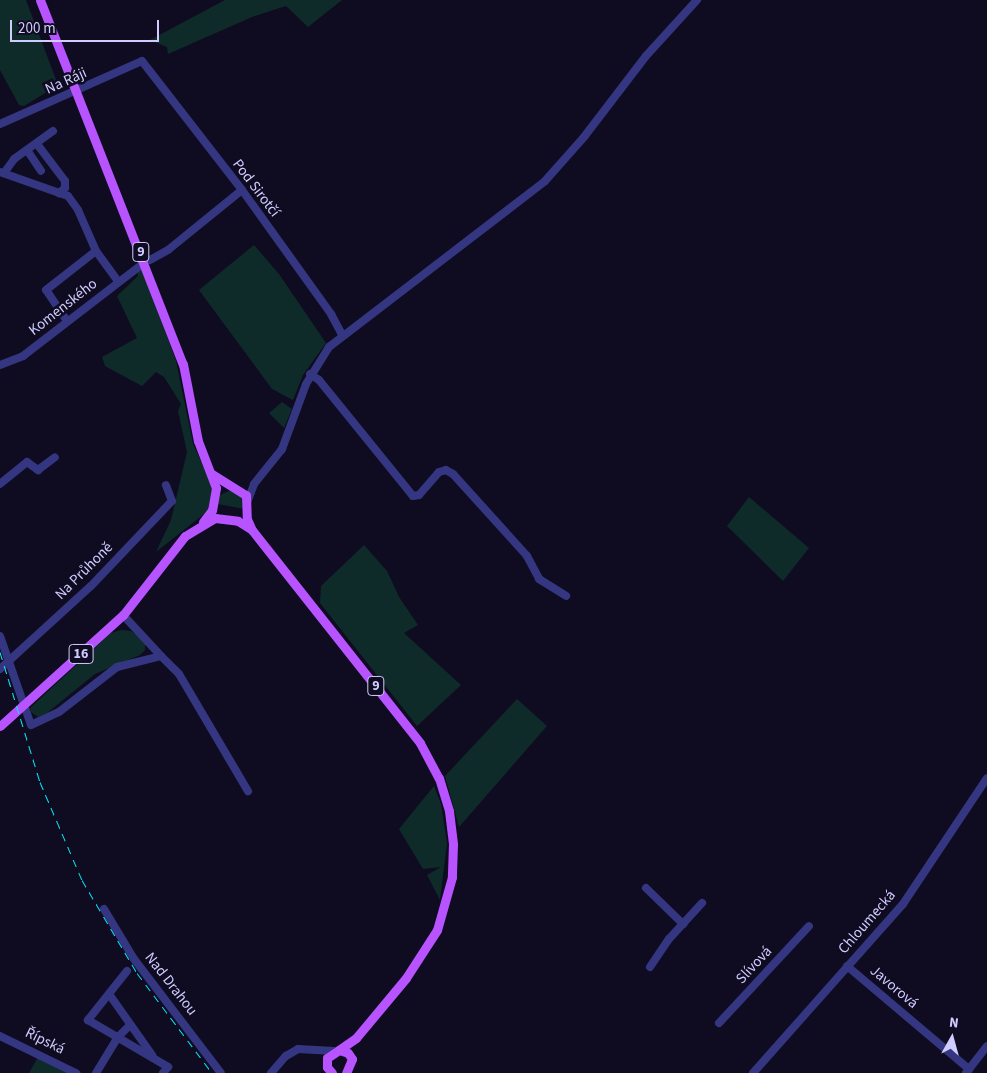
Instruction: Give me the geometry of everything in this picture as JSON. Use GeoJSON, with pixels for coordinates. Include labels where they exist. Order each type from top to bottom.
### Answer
{"type":"FeatureCollection","features":[{"type":"Feature","properties":{"kind":"main road","name":"9"},"geometry":{"type":"LineString","coordinates":[[40,0],[173,331],[188,384],[198,441],[212,474],[217,512],[229,520],[252,530],[420,742],[439,778],[449,811],[453,844],[452,877],[437,930],[414,969],[356,1038],[337,1050],[326,1064]]}},
{"type":"Feature","properties":{"kind":"main road","name":"9"},"geometry":{"type":"LineString","coordinates":[[212,474],[235,487],[248,505],[252,530]]}},
{"type":"Feature","properties":{"kind":"main road"},"geometry":{"type":"LineString","coordinates":[[215,500],[222,489],[235,487]]}},
{"type":"Feature","properties":{"kind":"main road","name":"16"},"geometry":{"type":"LineString","coordinates":[[2,724],[123,615],[173,547],[203,522],[215,500]]}},
{"type":"Feature","properties":{"kind":"main road"},"geometry":{"type":"LineString","coordinates":[[203,522],[242,517],[248,505]]}},
{"type":"Feature","properties":{"kind":"main road","name":"9"},"geometry":{"type":"LineString","coordinates":[[346,1073],[356,1038]]}},
{"type":"Feature","properties":{"kind":"main road"},"geometry":{"type":"LineString","coordinates":[[337,1050],[351,1059],[358,1072]]}},
{"type":"Feature","properties":{"kind":"main road"},"geometry":{"type":"LineString","coordinates":[[326,1064],[332,1073]]}},
{"type":"Feature","properties":{"kind":"street"},"geometry":{"type":"LineString","coordinates":[[248,505],[256,481],[282,449],[310,374],[323,355],[342,335],[545,181],[584,137],[646,56],[697,0]]}},
{"type":"Feature","properties":{"kind":"street","name":"Na Ráji"},"geometry":{"type":"LineString","coordinates":[[0,124],[142,61]]}},
{"type":"Feature","properties":{"kind":"street","name":"Pod Sirotčí"},"geometry":{"type":"LineString","coordinates":[[142,61],[242,190],[331,314],[342,335]]}},
{"type":"Feature","properties":{"kind":"street"},"geometry":{"type":"LineString","coordinates":[[53,131],[10,163],[2,172],[68,196],[78,210],[96,252],[118,281]]}},
{"type":"Feature","properties":{"kind":"street"},"geometry":{"type":"LineString","coordinates":[[38,144],[64,181],[65,188],[59,193]]}},
{"type":"Feature","properties":{"kind":"street"},"geometry":{"type":"LineString","coordinates":[[27,150],[41,171]]}},
{"type":"Feature","properties":{"kind":"street"},"geometry":{"type":"LineString","coordinates":[[150,260],[168,250],[242,190]]}},
{"type":"Feature","properties":{"kind":"street"},"geometry":{"type":"LineString","coordinates":[[67,321],[41,292],[96,252]]}},
{"type":"Feature","properties":{"kind":"street","name":"Komenského"},"geometry":{"type":"LineString","coordinates":[[0,366],[24,356],[141,265]]}},
{"type":"Feature","properties":{"kind":"street"},"geometry":{"type":"LineString","coordinates":[[310,374],[319,380],[413,496],[419,495],[436,475],[446,470],[488,512],[529,559],[539,579],[566,596]]}},
{"type":"Feature","properties":{"kind":"street"},"geometry":{"type":"LineString","coordinates":[[0,484],[27,462],[38,470],[55,457]]}},
{"type":"Feature","properties":{"kind":"street"},"geometry":{"type":"LineString","coordinates":[[235,487],[256,481]]}},
{"type":"Feature","properties":{"kind":"street","name":"Na Průhoně"},"geometry":{"type":"LineString","coordinates":[[0,669],[91,586],[172,501],[166,485]]}},
{"type":"Feature","properties":{"kind":"street"},"geometry":{"type":"LineString","coordinates":[[123,615],[179,674],[248,791]]}},
{"type":"Feature","properties":{"kind":"street"},"geometry":{"type":"LineString","coordinates":[[0,636],[31,725],[59,712],[117,667],[162,656]]}},
{"type":"Feature","properties":{"kind":"street","name":"Chloumecká"},"geometry":{"type":"LineString","coordinates":[[753,1073],[903,904],[987,778]]}},
{"type":"Feature","properties":{"kind":"street"},"geometry":{"type":"LineString","coordinates":[[646,888],[683,924]]}},
{"type":"Feature","properties":{"kind":"street"},"geometry":{"type":"LineString","coordinates":[[650,967],[683,924],[702,903]]}},
{"type":"Feature","properties":{"kind":"street","name":"Nad Drahou"},"geometry":{"type":"LineString","coordinates":[[104,909],[134,959],[221,1073]]}},
{"type":"Feature","properties":{"kind":"street","name":"Slívová"},"geometry":{"type":"LineString","coordinates":[[718,1023],[809,926]]}},
{"type":"Feature","properties":{"kind":"street","name":"Javorová"},"geometry":{"type":"LineString","coordinates":[[847,966],[968,1071]]}},
{"type":"Feature","properties":{"kind":"street"},"geometry":{"type":"LineString","coordinates":[[127,971],[88,1020],[152,1056]]}},
{"type":"Feature","properties":{"kind":"street"},"geometry":{"type":"LineString","coordinates":[[109,994],[152,1056],[165,1070]]}},
{"type":"Feature","properties":{"kind":"street"},"geometry":{"type":"LineString","coordinates":[[96,1073],[118,1037],[130,1025]]}},
{"type":"Feature","properties":{"kind":"street","name":"Řípská"},"geometry":{"type":"LineString","coordinates":[[0,1036],[74,1072]]}},
{"type":"Feature","properties":{"kind":"street"},"geometry":{"type":"LineString","coordinates":[[968,1071],[987,1046]]}},
{"type":"Feature","properties":{"kind":"street"},"geometry":{"type":"LineString","coordinates":[[271,1073],[294,1050],[337,1050]]}},
{"type":"Feature","properties":{"kind":"street"},"geometry":{"type":"LineString","coordinates":[[316,1050],[323,1054],[326,1064]]}},
{"type":"Feature","properties":{"kind":"green space"},"geometry":{"type":"Polygon","coordinates":[[[0,0],[26,0],[58,85],[24,106],[19,105],[0,70],[0,0]]]}},
{"type":"Feature","properties":{"kind":"green space"},"geometry":{"type":"Polygon","coordinates":[[[225,0],[342,0],[308,27],[286,6],[252,17],[168,54],[167,47],[150,40],[225,0]]]}},
{"type":"Feature","properties":{"kind":"green space"},"geometry":{"type":"Polygon","coordinates":[[[254,245],[279,274],[326,343],[303,375],[293,400],[272,389],[199,290],[254,245]]]}},
{"type":"Feature","properties":{"kind":"green space"},"geometry":{"type":"Polygon","coordinates":[[[142,268],[176,361],[193,444],[213,487],[209,507],[204,514],[156,552],[171,520],[187,452],[178,411],[181,404],[164,377],[156,372],[142,386],[105,366],[102,357],[137,338],[117,296],[138,276],[137,270],[142,268]]]}},
{"type":"Feature","properties":{"kind":"green space"},"geometry":{"type":"Polygon","coordinates":[[[282,402],[292,409],[284,428],[269,413],[282,402]]]}},
{"type":"Feature","properties":{"kind":"green space"},"geometry":{"type":"Polygon","coordinates":[[[231,490],[242,495],[244,509],[218,504],[220,495],[231,490]]]}},
{"type":"Feature","properties":{"kind":"green space"},"geometry":{"type":"Polygon","coordinates":[[[749,497],[809,548],[783,581],[727,526],[749,497]]]}},
{"type":"Feature","properties":{"kind":"green space"},"geometry":{"type":"Polygon","coordinates":[[[364,545],[387,571],[399,597],[418,625],[404,633],[461,685],[417,726],[320,603],[321,586],[364,545]]]}},
{"type":"Feature","properties":{"kind":"green space"},"geometry":{"type":"Polygon","coordinates":[[[121,630],[131,631],[145,641],[145,650],[140,655],[95,674],[47,713],[38,717],[31,712],[30,708],[111,633],[121,630]]]}},
{"type":"Feature","properties":{"kind":"green space"},"geometry":{"type":"Polygon","coordinates":[[[517,699],[547,726],[459,827],[445,776],[517,699]]]}},
{"type":"Feature","properties":{"kind":"green space"},"geometry":{"type":"Polygon","coordinates":[[[434,786],[441,804],[447,843],[440,900],[427,875],[441,867],[423,869],[399,829],[434,786]]]}},
{"type":"Feature","properties":{"kind":"green space"},"geometry":{"type":"Polygon","coordinates":[[[38,1057],[64,1070],[67,1073],[29,1073],[38,1057]]]}},
{"type":"Feature","properties":{"kind":"railway"},"geometry":{"type":"LineString","coordinates":[[0,652],[40,782],[82,880],[137,973],[212,1073]]}}]}
